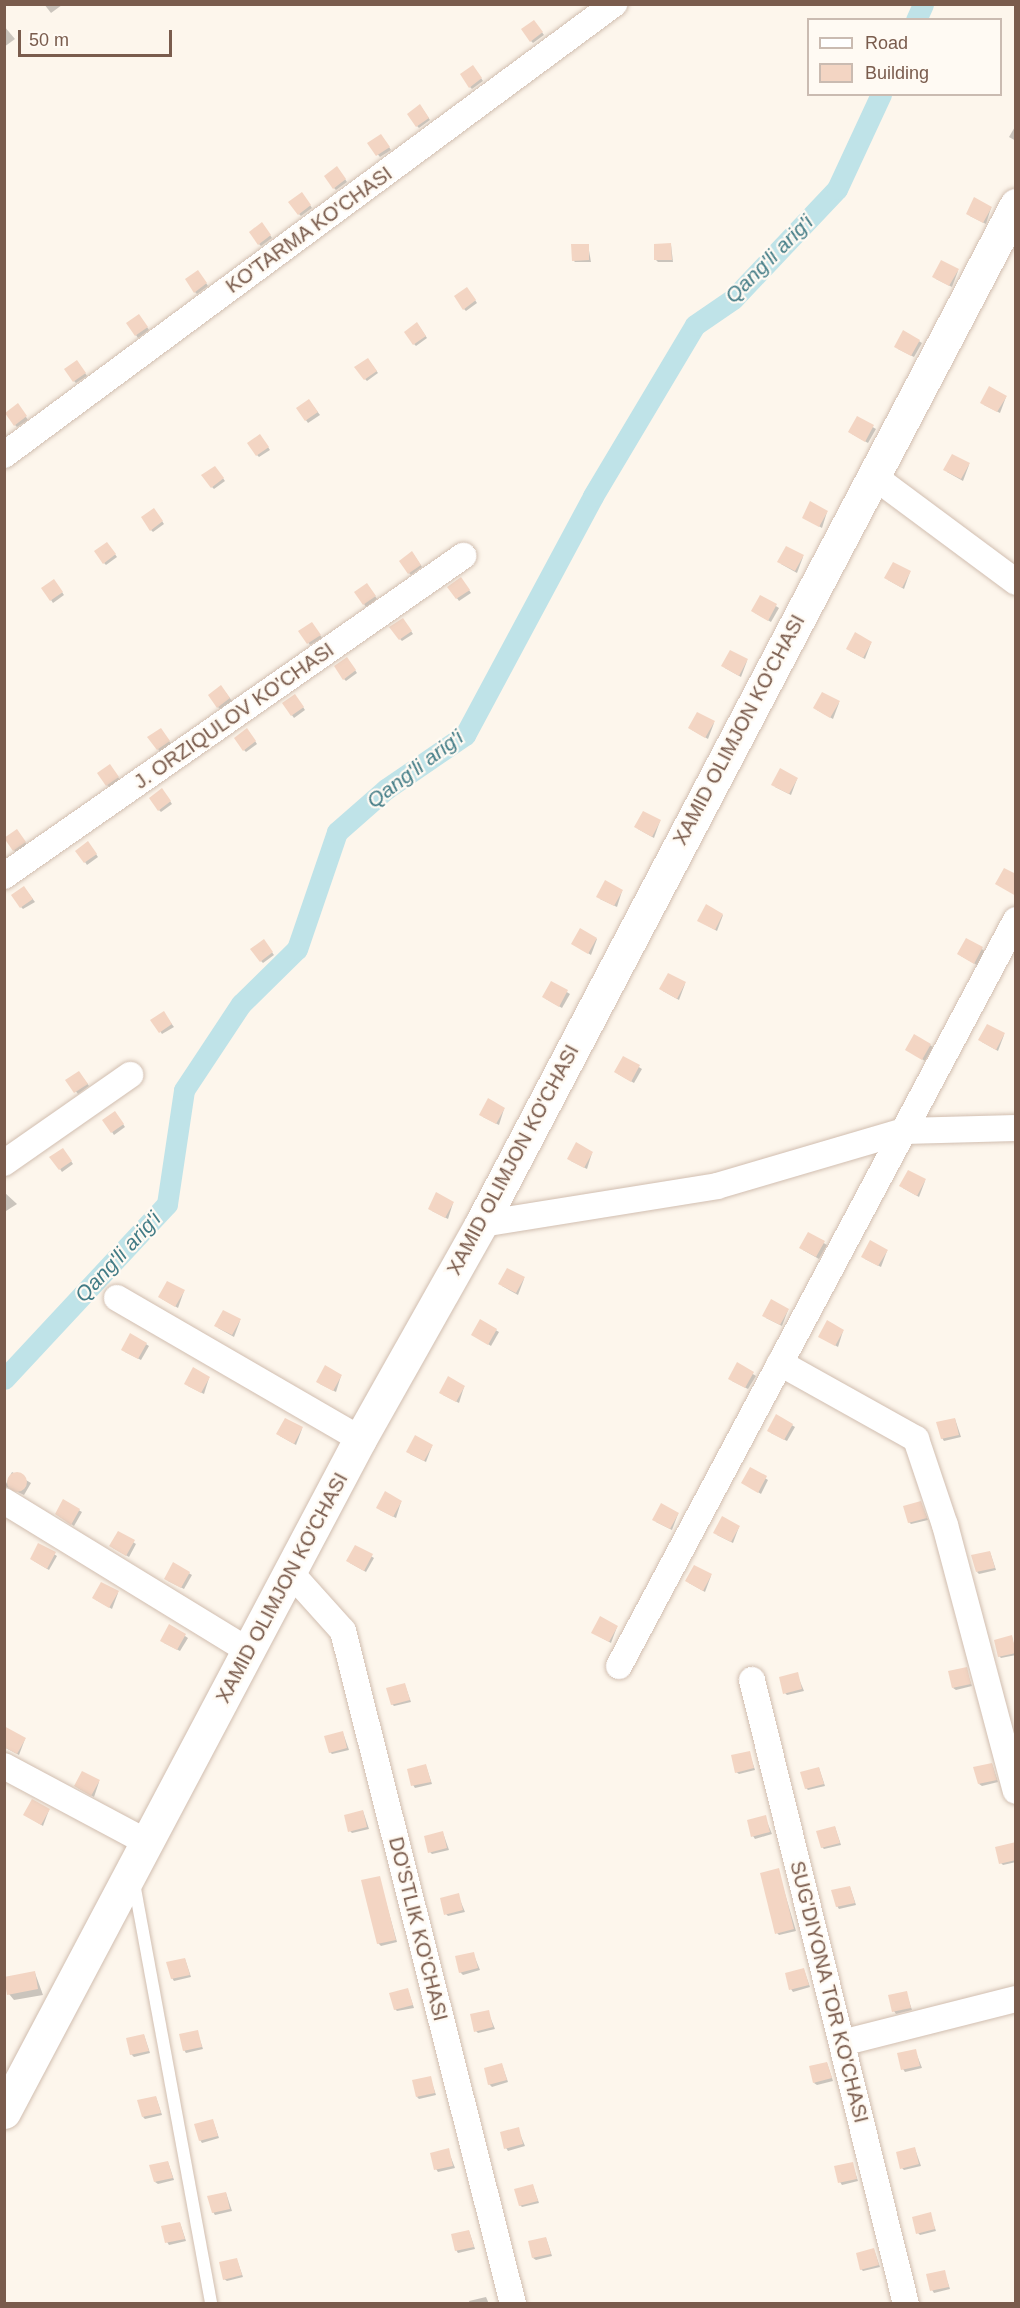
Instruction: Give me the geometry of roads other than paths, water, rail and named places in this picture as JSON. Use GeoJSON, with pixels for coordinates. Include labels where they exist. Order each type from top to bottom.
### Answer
{"type":"FeatureCollection","features":[{"type":"Feature","properties":{"kind":"main road","name":"XAMID OLIMJON KO'CHASI"},"geometry":{"type":"LineString","coordinates":[[4,2112],[360,1440],[481,1224],[872,475],[1016,205]]}},
{"type":"Feature","properties":{"kind":"street","name":"KO'TARMA KO'CHASI"},"geometry":{"type":"LineString","coordinates":[[4,455],[604,7]]}},
{"type":"Feature","properties":{"kind":"street"},"geometry":{"type":"LineString","coordinates":[[872,475],[1016,582]]}},
{"type":"Feature","properties":{"kind":"street","name":"J. ORZIQULOV KO'CHASI"},"geometry":{"type":"LineString","coordinates":[[4,876],[463,556]]}},
{"type":"Feature","properties":{"kind":"street"},"geometry":{"type":"LineString","coordinates":[[619,1666],[1016,920]]}},
{"type":"Feature","properties":{"kind":"street"},"geometry":{"type":"LineString","coordinates":[[4,1163],[130,1075]]}},
{"type":"Feature","properties":{"kind":"street"},"geometry":{"type":"LineString","coordinates":[[481,1224],[717,1186],[904,1131],[1016,1128]]}},
{"type":"Feature","properties":{"kind":"street"},"geometry":{"type":"LineString","coordinates":[[117,1298],[360,1440]]}},
{"type":"Feature","properties":{"kind":"street"},"geometry":{"type":"LineString","coordinates":[[780,1363],[916,1439],[945,1525],[1016,1791]]}},
{"type":"Feature","properties":{"kind":"street"},"geometry":{"type":"LineString","coordinates":[[4,1500],[249,1651]]}},
{"type":"Feature","properties":{"kind":"street","name":"DO'STLIK KO'CHASI"},"geometry":{"type":"LineString","coordinates":[[290,1572],[343,1631],[513,2304]]}},
{"type":"Feature","properties":{"kind":"street","name":"SUG'DIYONA TOR KO'CHASI"},"geometry":{"type":"LineString","coordinates":[[752,1680],[906,2304]]}},
{"type":"Feature","properties":{"kind":"street"},"geometry":{"type":"LineString","coordinates":[[4,1766],[148,1844]]}},
{"type":"Feature","properties":{"kind":"street"},"geometry":{"type":"LineString","coordinates":[[842,2043],[1016,1999]]}},
{"type":"Feature","properties":{"kind":"lane"},"geometry":{"type":"LineString","coordinates":[[132,1873],[211,2304]]}},
{"type":"Feature","properties":{"kind":"waterway","name":"Qang'li arig'i"},"geometry":{"type":"LineString","coordinates":[[917,18],[923,4]]}},
{"type":"Feature","properties":{"kind":"waterway","name":"Qang'li arig'i"},"geometry":{"type":"LineString","coordinates":[[4,1379],[167,1204],[184,1090],[241,1004],[297,949],[337,832],[386,789],[465,735],[593,496],[695,325],[733,299],[837,189],[880,96]]}}]}
